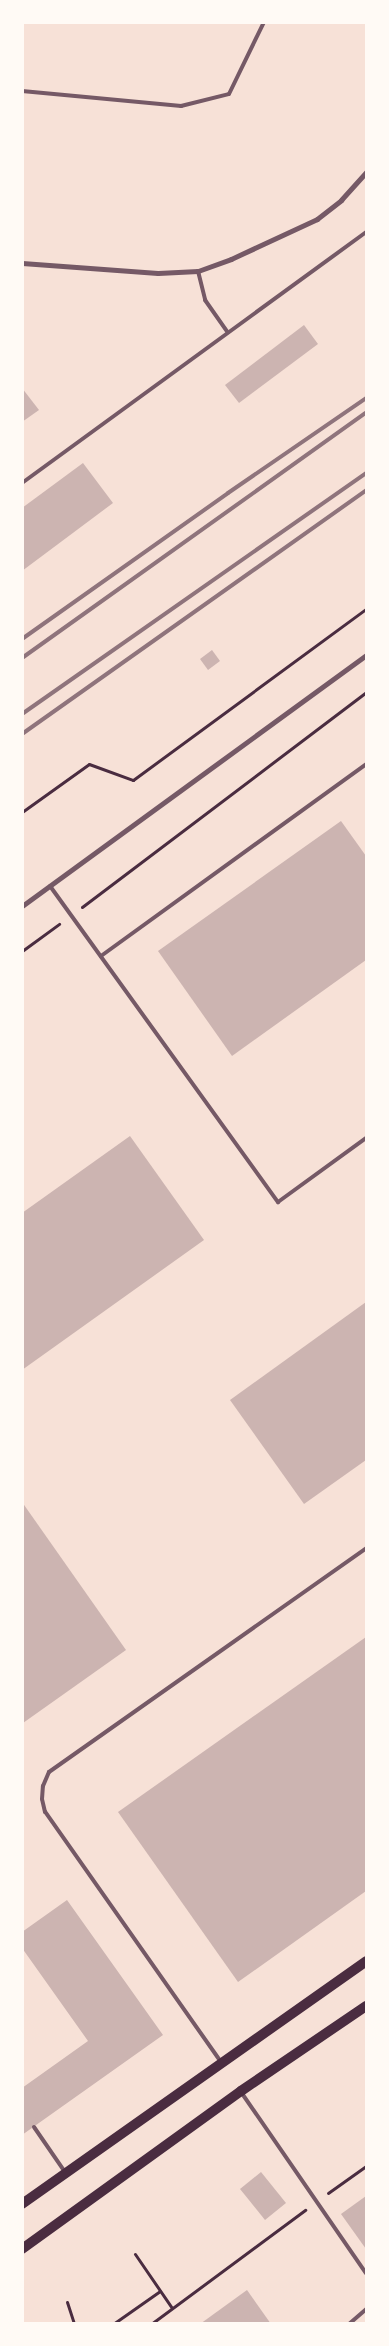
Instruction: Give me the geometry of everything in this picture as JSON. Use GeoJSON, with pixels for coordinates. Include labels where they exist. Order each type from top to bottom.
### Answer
{"type":"FeatureCollection","features":[{"type":"Feature","properties":{"kind":"main road"},"geometry":{"type":"LineString","coordinates":[[22,2204],[366,1961]]}},
{"type":"Feature","properties":{"kind":"main road"},"geometry":{"type":"LineString","coordinates":[[22,2249],[241,2091],[366,2006]]}},
{"type":"Feature","properties":{"kind":"street"},"geometry":{"type":"LineString","coordinates":[[22,263],[158,273],[198,271],[231,260],[316,219],[341,200],[366,172]]}},
{"type":"Feature","properties":{"kind":"street"},"geometry":{"type":"LineString","coordinates":[[22,906],[366,655]]}},
{"type":"Feature","properties":{"kind":"lane"},"geometry":{"type":"LineString","coordinates":[[22,91],[181,106],[229,94],[264,22]]}},
{"type":"Feature","properties":{"kind":"lane"},"geometry":{"type":"LineString","coordinates":[[22,483],[366,232]]}},
{"type":"Feature","properties":{"kind":"lane"},"geometry":{"type":"LineString","coordinates":[[198,271],[205,300],[227,332]]}},
{"type":"Feature","properties":{"kind":"lane"},"geometry":{"type":"LineString","coordinates":[[101,956],[366,764]]}},
{"type":"Feature","properties":{"kind":"lane"},"geometry":{"type":"LineString","coordinates":[[50,886],[278,1202],[366,1138]]}},
{"type":"Feature","properties":{"kind":"lane"},"geometry":{"type":"LineString","coordinates":[[222,2063],[45,1812],[42,1799],[43,1786],[49,1772],[366,1548]]}},
{"type":"Feature","properties":{"kind":"lane"},"geometry":{"type":"LineString","coordinates":[[241,2091],[366,2273]]}},
{"type":"Feature","properties":{"kind":"lane"},"geometry":{"type":"LineString","coordinates":[[34,2127],[66,2173]]}},
{"type":"Feature","properties":{"kind":"lane"},"geometry":{"type":"LineString","coordinates":[[349,2324],[366,2309]]}},
{"type":"Feature","properties":{"kind":"path"},"geometry":{"type":"LineString","coordinates":[[22,812],[89,764],[133,780],[366,609]]}},
{"type":"Feature","properties":{"kind":"path"},"geometry":{"type":"LineString","coordinates":[[22,951],[366,692]]}},
{"type":"Feature","properties":{"kind":"path"},"geometry":{"type":"LineString","coordinates":[[151,2324],[366,2166]]}},
{"type":"Feature","properties":{"kind":"path"},"geometry":{"type":"LineString","coordinates":[[135,2254],[172,2308]]}},
{"type":"Feature","properties":{"kind":"path"},"geometry":{"type":"LineString","coordinates":[[113,2324],[160,2291]]}},
{"type":"Feature","properties":{"kind":"path"},"geometry":{"type":"LineString","coordinates":[[66,2302],[74,2324]]}},
{"type":"Feature","properties":{"kind":"building"},"geometry":{"type":"Polygon","coordinates":[[[304,325],[318,344],[239,403],[225,385],[304,325]]]}},
{"type":"Feature","properties":{"kind":"building"},"geometry":{"type":"Polygon","coordinates":[[[22,388],[39,410],[22,422],[22,388]]]}},
{"type":"Feature","properties":{"kind":"building"},"geometry":{"type":"Polygon","coordinates":[[[83,463],[113,503],[22,571],[22,508],[83,463]]]}},
{"type":"Feature","properties":{"kind":"building"},"geometry":{"type":"Polygon","coordinates":[[[212,650],[220,661],[208,670],[200,659],[212,650]]]}},
{"type":"Feature","properties":{"kind":"building"},"geometry":{"type":"Polygon","coordinates":[[[341,821],[366,856],[366,960],[232,1056],[158,951],[341,821]]]}},
{"type":"Feature","properties":{"kind":"building"},"geometry":{"type":"Polygon","coordinates":[[[130,1136],[204,1240],[22,1370],[22,1213],[130,1136]]]}},
{"type":"Feature","properties":{"kind":"building"},"geometry":{"type":"Polygon","coordinates":[[[366,1302],[366,1460],[304,1504],[230,1400],[366,1302]]]}},
{"type":"Feature","properties":{"kind":"building"},"geometry":{"type":"Polygon","coordinates":[[[22,1502],[126,1650],[23,1723],[22,1722],[22,1502]]]}},
{"type":"Feature","properties":{"kind":"building"},"geometry":{"type":"Polygon","coordinates":[[[366,1637],[366,1891],[238,1982],[118,1812],[366,1637]]]}},
{"type":"Feature","properties":{"kind":"building"},"geometry":{"type":"Polygon","coordinates":[[[67,1900],[163,2035],[22,2135],[22,2088],[88,2041],[22,1948],[22,1932],[67,1900]]]}},
{"type":"Feature","properties":{"kind":"building"},"geometry":{"type":"Polygon","coordinates":[[[261,2172],[286,2203],[265,2220],[240,2189],[261,2172]]]}},
{"type":"Feature","properties":{"kind":"building"},"geometry":{"type":"Polygon","coordinates":[[[366,2196],[366,2249],[341,2214],[366,2196]]]}},
{"type":"Feature","properties":{"kind":"building"},"geometry":{"type":"Polygon","coordinates":[[[247,2290],[271,2324],[200,2324],[247,2290]]]}},
{"type":"Feature","properties":{"kind":"railway"},"geometry":{"type":"LineString","coordinates":[[22,639],[366,398]]}},
{"type":"Feature","properties":{"kind":"railway"},"geometry":{"type":"LineString","coordinates":[[22,658],[366,413]]}},
{"type":"Feature","properties":{"kind":"railway"},"geometry":{"type":"LineString","coordinates":[[22,714],[366,473]]}},
{"type":"Feature","properties":{"kind":"railway"},"geometry":{"type":"LineString","coordinates":[[22,734],[366,490]]}}]}
